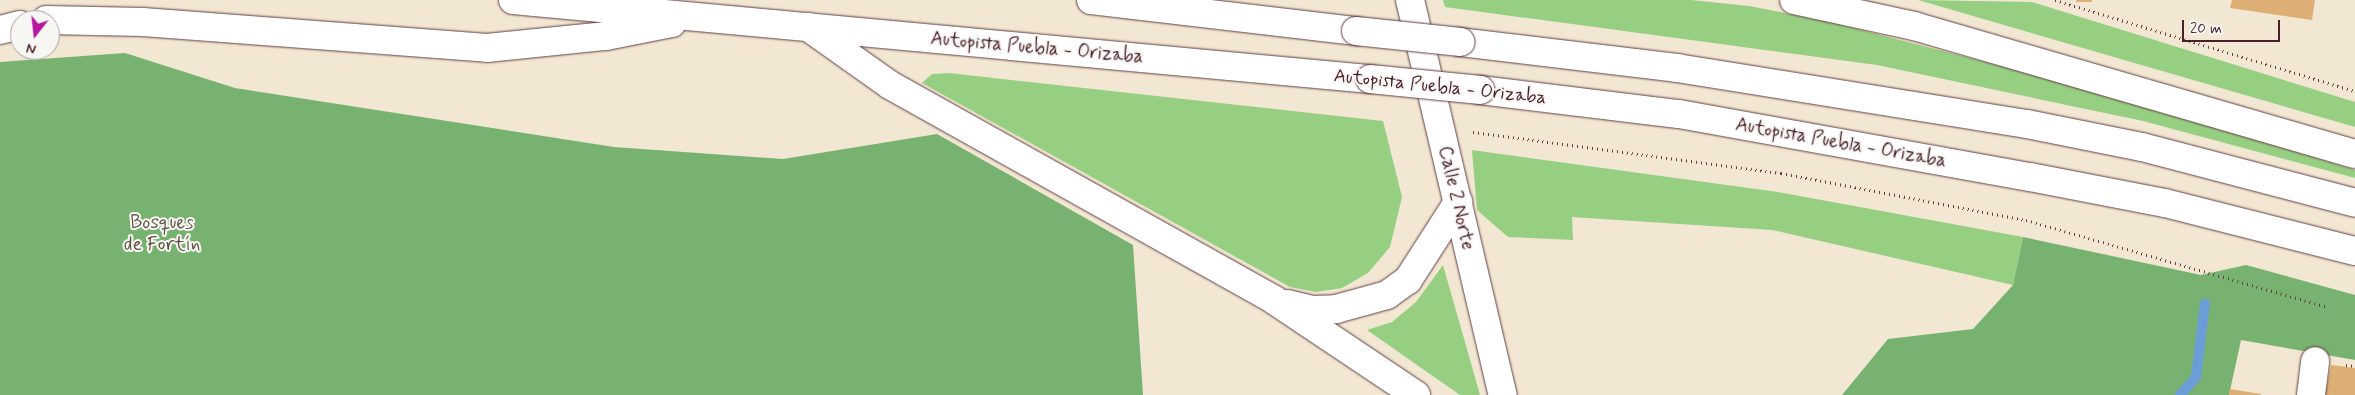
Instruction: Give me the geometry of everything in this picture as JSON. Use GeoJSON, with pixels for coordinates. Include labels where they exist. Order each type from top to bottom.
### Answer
{"type":"FeatureCollection","features":[{"type":"Feature","properties":{"kind":"main road","name":"Autopista Puebla - Orizaba"},"geometry":{"type":"LineString","coordinates":[[513,0],[1370,79],[1679,114],[2165,203],[2355,250]]}},
{"type":"Feature","properties":{"kind":"main road"},"geometry":{"type":"LineString","coordinates":[[1092,0],[1677,68],[2027,124],[2142,147],[2355,203]]}},
{"type":"Feature","properties":{"kind":"main road","name":"Calle 2 Norte"},"geometry":{"type":"LineString","coordinates":[[1410,0],[1503,395]]}},
{"type":"Feature","properties":{"kind":"main road"},"geometry":{"type":"LineString","coordinates":[[1794,0],[1914,26],[2355,154]]}},
{"type":"Feature","properties":{"kind":"main road"},"geometry":{"type":"LineString","coordinates":[[60,20],[143,22],[487,48],[606,36],[706,17]]}},
{"type":"Feature","properties":{"kind":"main road"},"geometry":{"type":"LineString","coordinates":[[808,27],[890,85],[1274,300],[1416,395]]}},
{"type":"Feature","properties":{"kind":"main road"},"geometry":{"type":"LineString","coordinates":[[1274,300],[1313,310],[1387,295],[1408,280],[1458,202]]}},
{"type":"Feature","properties":{"kind":"main road"},"geometry":{"type":"LineString","coordinates":[[2311,395],[2315,361]]}},
{"type":"Feature","properties":{"kind":"path"},"geometry":{"type":"LineString","coordinates":[[2055,0],[2355,91]]}},
{"type":"Feature","properties":{"kind":"path"},"geometry":{"type":"LineString","coordinates":[[1464,131],[1780,173],[2026,220],[2328,306]]}},
{"type":"Feature","properties":{"kind":"green space"},"geometry":{"type":"Polygon","coordinates":[[[1443,0],[1691,0],[1749,6],[1830,22],[2098,91],[2355,170],[2355,178],[2143,121],[1877,65],[1445,7],[1443,0]]]}},
{"type":"Feature","properties":{"kind":"green space"},"geometry":{"type":"Polygon","coordinates":[[[1918,0],[2032,2],[2355,102],[2355,127],[1918,0]]]}},
{"type":"Feature","properties":{"kind":"green space","name":"Bosques de Fortín"},"geometry":{"type":"Polygon","coordinates":[[[125,53],[235,88],[614,147],[783,159],[937,134],[1133,245],[1143,395],[0,395],[0,62],[60,60],[60,58],[125,53]]]}},
{"type":"Feature","properties":{"kind":"green space"},"geometry":{"type":"Polygon","coordinates":[[[949,73],[1383,121],[1402,197],[1390,247],[1368,273],[1342,288],[1316,292],[1290,287],[922,83],[932,74],[949,73]]]}},
{"type":"Feature","properties":{"kind":"green space"},"geometry":{"type":"Polygon","coordinates":[[[1472,150],[1778,192],[2023,237],[2013,285],[1772,230],[1572,217],[1573,240],[1508,237],[1477,210],[1472,150]]]}},
{"type":"Feature","properties":{"kind":"green space"},"geometry":{"type":"Polygon","coordinates":[[[2023,237],[2201,275],[2246,265],[2355,295],[2355,360],[2241,340],[2229,395],[1842,395],[1888,339],[1973,329],[2013,285],[2023,237]]]}},
{"type":"Feature","properties":{"kind":"green space"},"geometry":{"type":"Polygon","coordinates":[[[1443,265],[1480,395],[1460,395],[1367,330],[1392,322],[1416,302],[1443,265]]]}},
{"type":"Feature","properties":{"kind":"building"},"geometry":{"type":"Polygon","coordinates":[[[2076,0],[2092,0],[2092,2],[2076,2],[2076,0]]]}},
{"type":"Feature","properties":{"kind":"building"},"geometry":{"type":"Polygon","coordinates":[[[2232,0],[2315,0],[2312,20],[2230,8],[2232,0]]]}},
{"type":"Feature","properties":{"kind":"building"},"geometry":{"type":"Polygon","coordinates":[[[2331,365],[2355,368],[2355,395],[2325,395],[2331,365]]]}},
{"type":"Feature","properties":{"kind":"building"},"geometry":{"type":"Polygon","coordinates":[[[2230,389],[2261,394],[2261,395],[2229,395],[2230,389]]]}},
{"type":"Feature","properties":{"kind":"waterway"},"geometry":{"type":"LineString","coordinates":[[2180,395],[2196,377],[2205,304]]}}]}
